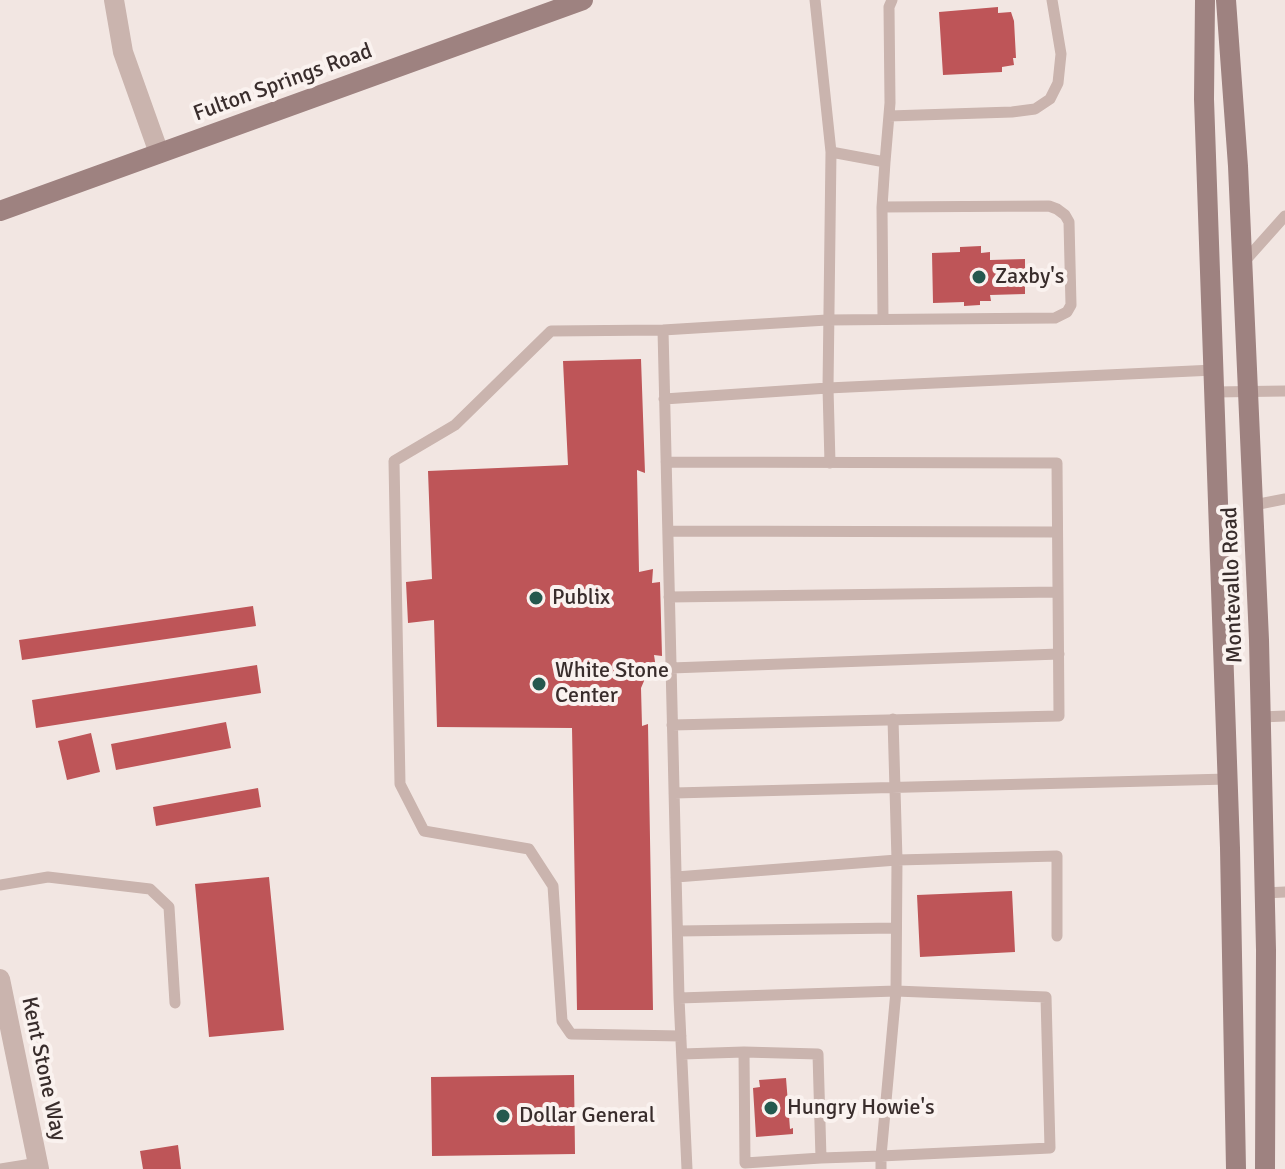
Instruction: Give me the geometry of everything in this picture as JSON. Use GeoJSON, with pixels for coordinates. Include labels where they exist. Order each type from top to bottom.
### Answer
{"type":"FeatureCollection","features":[{"type":"Feature","properties":{"kind":"main road","name":"Fulton Springs Road"},"geometry":{"type":"LineString","coordinates":[[0,211],[583,0]]}},
{"type":"Feature","properties":{"kind":"main road","name":"Montevallo Road"},"geometry":{"type":"LineString","coordinates":[[1205,0],[1204,99],[1228,779],[1236,1169]]}},
{"type":"Feature","properties":{"kind":"main road","name":"Montevallo Road"},"geometry":{"type":"LineString","coordinates":[[1226,0],[1243,263],[1261,717],[1275,893],[1265,1169]]}},
{"type":"Feature","properties":{"kind":"street"},"geometry":{"type":"LineString","coordinates":[[114,0],[123,52],[159,153]]}},
{"type":"Feature","properties":{"kind":"street","name":"Kent Stone Way"},"geometry":{"type":"LineString","coordinates":[[0,979],[39,1166]]}},
{"type":"Feature","properties":{"kind":"lane"},"geometry":{"type":"LineString","coordinates":[[815,0],[831,152],[827,320],[830,463]]}},
{"type":"Feature","properties":{"kind":"lane"},"geometry":{"type":"LineString","coordinates":[[883,319],[882,207],[889,116],[889,7],[892,0]]}},
{"type":"Feature","properties":{"kind":"lane"},"geometry":{"type":"LineString","coordinates":[[889,116],[1012,112],[1035,109],[1050,99],[1058,83],[1061,54],[1052,0]]}},
{"type":"Feature","properties":{"kind":"lane"},"geometry":{"type":"LineString","coordinates":[[831,152],[885,162]]}},
{"type":"Feature","properties":{"kind":"lane"},"geometry":{"type":"LineString","coordinates":[[681,1036],[571,1034],[562,1021],[553,886],[529,849],[424,831],[400,784],[394,461],[455,425],[551,331],[663,330],[827,320],[1055,318],[1067,312],[1071,305],[1069,222],[1057,209],[1049,206],[882,207]]}},
{"type":"Feature","properties":{"kind":"lane"},"geometry":{"type":"LineString","coordinates":[[1243,263],[1285,216]]}},
{"type":"Feature","properties":{"kind":"lane"},"geometry":{"type":"LineString","coordinates":[[663,330],[679,998],[687,1169]]}},
{"type":"Feature","properties":{"kind":"lane"},"geometry":{"type":"LineString","coordinates":[[664,399],[1214,370]]}},
{"type":"Feature","properties":{"kind":"lane"},"geometry":{"type":"LineString","coordinates":[[1214,392],[1285,391]]}},
{"type":"Feature","properties":{"kind":"lane"},"geometry":{"type":"LineString","coordinates":[[666,462],[1057,463],[1059,716],[672,725]]}},
{"type":"Feature","properties":{"kind":"lane"},"geometry":{"type":"LineString","coordinates":[[1254,505],[1285,499]]}},
{"type":"Feature","properties":{"kind":"lane"},"geometry":{"type":"LineString","coordinates":[[668,531],[1057,532]]}},
{"type":"Feature","properties":{"kind":"lane"},"geometry":{"type":"LineString","coordinates":[[669,597],[1058,592]]}},
{"type":"Feature","properties":{"kind":"lane"},"geometry":{"type":"LineString","coordinates":[[671,668],[1059,654]]}},
{"type":"Feature","properties":{"kind":"lane"},"geometry":{"type":"LineString","coordinates":[[1261,717],[1285,716]]}},
{"type":"Feature","properties":{"kind":"lane"},"geometry":{"type":"LineString","coordinates":[[881,1169],[896,991],[897,860],[893,719]]}},
{"type":"Feature","properties":{"kind":"lane"},"geometry":{"type":"LineString","coordinates":[[674,793],[1228,779]]}},
{"type":"Feature","properties":{"kind":"lane"},"geometry":{"type":"LineString","coordinates":[[676,877],[897,860],[1057,856],[1057,936]]}},
{"type":"Feature","properties":{"kind":"lane"},"geometry":{"type":"LineString","coordinates":[[0,885],[48,877],[150,889],[169,907],[175,1003]]}},
{"type":"Feature","properties":{"kind":"lane"},"geometry":{"type":"LineString","coordinates":[[678,931],[896,928]]}},
{"type":"Feature","properties":{"kind":"lane"},"geometry":{"type":"LineString","coordinates":[[679,998],[896,991],[1046,997],[1050,1148],[745,1163],[744,1052]]}},
{"type":"Feature","properties":{"kind":"lane"},"geometry":{"type":"LineString","coordinates":[[682,1054],[818,1054],[821,1158]]}},
{"type":"Feature","properties":{"kind":"lane"},"geometry":{"type":"LineString","coordinates":[[0,1169],[39,1166]]}},
{"type":"Feature","properties":{"kind":"building"},"geometry":{"type":"Polygon","coordinates":[[[998,7],[998,13],[1011,12],[1014,21],[1014,65],[1002,67],[1002,72],[943,75],[939,12],[998,7]]]}},
{"type":"Feature","properties":{"kind":"building","name":"Zaxby's"},"geometry":{"type":"Polygon","coordinates":[[[981,246],[981,253],[990,252],[990,260],[1025,259],[1025,294],[990,295],[991,301],[980,301],[980,305],[933,303],[932,253],[960,252],[960,247],[981,246]]]}},
{"type":"Feature","properties":{"kind":"building","name":"White Stone Center"},"geometry":{"type":"Polygon","coordinates":[[[641,359],[645,473],[637,470],[639,572],[653,569],[652,583],[660,582],[662,656],[654,655],[656,668],[644,667],[641,688],[642,726],[648,724],[653,1010],[577,1010],[572,728],[437,727],[434,620],[408,623],[406,582],[432,579],[428,471],[568,465],[563,361],[641,359]]]}},
{"type":"Feature","properties":{"kind":"building"},"geometry":{"type":"Polygon","coordinates":[[[253,606],[256,626],[22,660],[19,640],[253,606]]]}},
{"type":"Feature","properties":{"kind":"building"},"geometry":{"type":"Polygon","coordinates":[[[257,665],[261,693],[36,728],[32,700],[257,665]]]}},
{"type":"Feature","properties":{"kind":"building"},"geometry":{"type":"Polygon","coordinates":[[[226,722],[231,748],[116,770],[111,744],[226,722]]]}},
{"type":"Feature","properties":{"kind":"building"},"geometry":{"type":"Polygon","coordinates":[[[91,733],[100,772],[67,780],[58,741],[91,733]]]}},
{"type":"Feature","properties":{"kind":"building"},"geometry":{"type":"Polygon","coordinates":[[[258,788],[261,807],[156,826],[153,807],[258,788]]]}},
{"type":"Feature","properties":{"kind":"building"},"geometry":{"type":"Polygon","coordinates":[[[269,877],[284,1030],[209,1037],[195,884],[269,877]]]}},
{"type":"Feature","properties":{"kind":"building"},"geometry":{"type":"Polygon","coordinates":[[[1012,891],[1015,952],[920,957],[917,895],[1012,891]]]}},
{"type":"Feature","properties":{"kind":"building","name":"Dollar General"},"geometry":{"type":"Polygon","coordinates":[[[574,1075],[575,1154],[432,1156],[431,1077],[574,1075]]]}},
{"type":"Feature","properties":{"kind":"building","name":"Hungry Howie's"},"geometry":{"type":"Polygon","coordinates":[[[786,1078],[793,1134],[756,1137],[753,1088],[760,1087],[759,1080],[786,1078]]]}},
{"type":"Feature","properties":{"kind":"building"},"geometry":{"type":"Polygon","coordinates":[[[178,1145],[181,1169],[143,1169],[140,1151],[178,1145]]]}},
{"type":"Feature","properties":{"kind":"place","name":"Zaxby's"},"geometry":{"type":"Point","coordinates":[979,277]}},
{"type":"Feature","properties":{"kind":"place","name":"Publix"},"geometry":{"type":"Point","coordinates":[536,598]}},
{"type":"Feature","properties":{"kind":"place","name":"White Stone Center"},"geometry":{"type":"Point","coordinates":[539,684]}},
{"type":"Feature","properties":{"kind":"place","name":"Hungry Howie's"},"geometry":{"type":"Point","coordinates":[771,1108]}},
{"type":"Feature","properties":{"kind":"place","name":"Dollar General"},"geometry":{"type":"Point","coordinates":[503,1116]}}]}
